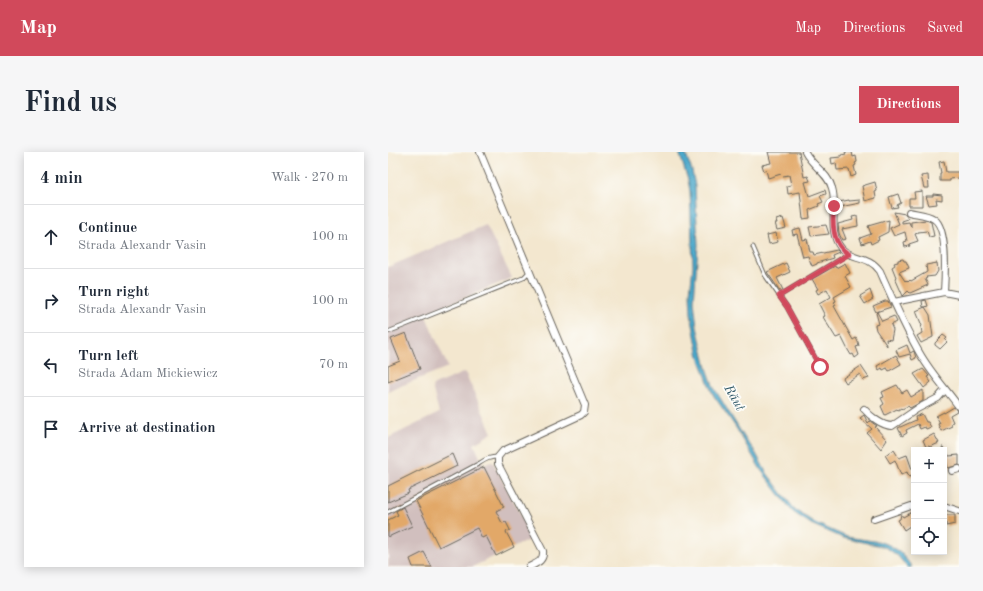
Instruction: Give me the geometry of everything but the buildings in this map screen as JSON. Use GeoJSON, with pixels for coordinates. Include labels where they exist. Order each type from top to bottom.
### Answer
{"type":"FeatureCollection","features":[{"type":"Feature","properties":{"kind":"street"},"geometry":{"type":"LineString","coordinates":[[480,152],[585,408],[581,415],[503,451],[498,456],[498,464],[543,551],[542,558],[539,562],[529,567]]}},
{"type":"Feature","properties":{"kind":"street"},"geometry":{"type":"LineString","coordinates":[[805,152],[807,157],[829,181],[833,191],[833,222],[836,240],[842,249],[849,254],[876,264],[919,352],[945,390],[958,403]]}},
{"type":"Feature","properties":{"kind":"street"},"geometry":{"type":"LineString","coordinates":[[909,212],[933,218],[940,228],[944,257],[944,292]]}},
{"type":"Feature","properties":{"kind":"street"},"geometry":{"type":"LineString","coordinates":[[894,302],[944,292],[959,295]]}},
{"type":"Feature","properties":{"kind":"street"},"geometry":{"type":"LineString","coordinates":[[864,409],[882,423],[892,426],[911,413],[938,398],[945,390]]}},
{"type":"Feature","properties":{"kind":"street"},"geometry":{"type":"LineString","coordinates":[[952,471],[959,469]]}},
{"type":"Feature","properties":{"kind":"street"},"geometry":{"type":"LineString","coordinates":[[874,519],[911,506]]}},
{"type":"Feature","properties":{"kind":"street"},"geometry":{"type":"LineString","coordinates":[[947,507],[959,511]]}},
{"type":"Feature","properties":{"kind":"lane"},"geometry":{"type":"LineString","coordinates":[[753,247],[765,275],[787,307],[820,367]]}},
{"type":"Feature","properties":{"kind":"lane"},"geometry":{"type":"LineString","coordinates":[[779,296],[849,254]]}},
{"type":"Feature","properties":{"kind":"lane"},"geometry":{"type":"LineString","coordinates":[[388,332],[523,278],[529,271]]}},
{"type":"Feature","properties":{"kind":"lane"},"geometry":{"type":"LineString","coordinates":[[388,512],[480,464],[486,459],[492,456],[498,456]]}},
{"type":"Feature","properties":{"kind":"shaded area"},"geometry":{"type":"Polygon","coordinates":[[[486,225],[512,278],[425,314],[448,367],[388,391],[388,267],[486,225]]]}},
{"type":"Feature","properties":{"kind":"shaded area"},"geometry":{"type":"Polygon","coordinates":[[[465,372],[492,433],[474,444],[483,464],[493,462],[533,538],[472,567],[388,567],[388,438],[439,413],[432,386],[465,372]]]}},
{"type":"Feature","properties":{"kind":"water"},"geometry":{"type":"Polygon","coordinates":[[[679,152],[685,152],[692,171],[695,186],[698,245],[694,301],[697,327],[707,368],[714,388],[746,440],[754,450],[766,472],[795,510],[815,523],[847,537],[880,542],[889,545],[902,554],[912,567],[907,567],[898,556],[887,548],[843,538],[811,524],[793,512],[761,470],[735,426],[714,396],[699,357],[691,314],[690,293],[693,266],[690,191],[679,152]]]}},
{"type":"Feature","properties":{"kind":"route"},"geometry":{"type":"LineString","coordinates":[[820,367],[787,307],[779,296],[849,254],[840,247],[836,240],[833,222],[834,206]]}},
{"type":"Feature","properties":{"kind":"water label","name":"Răut"},"geometry":{"type":"Point","coordinates":[734,398]}}]}
